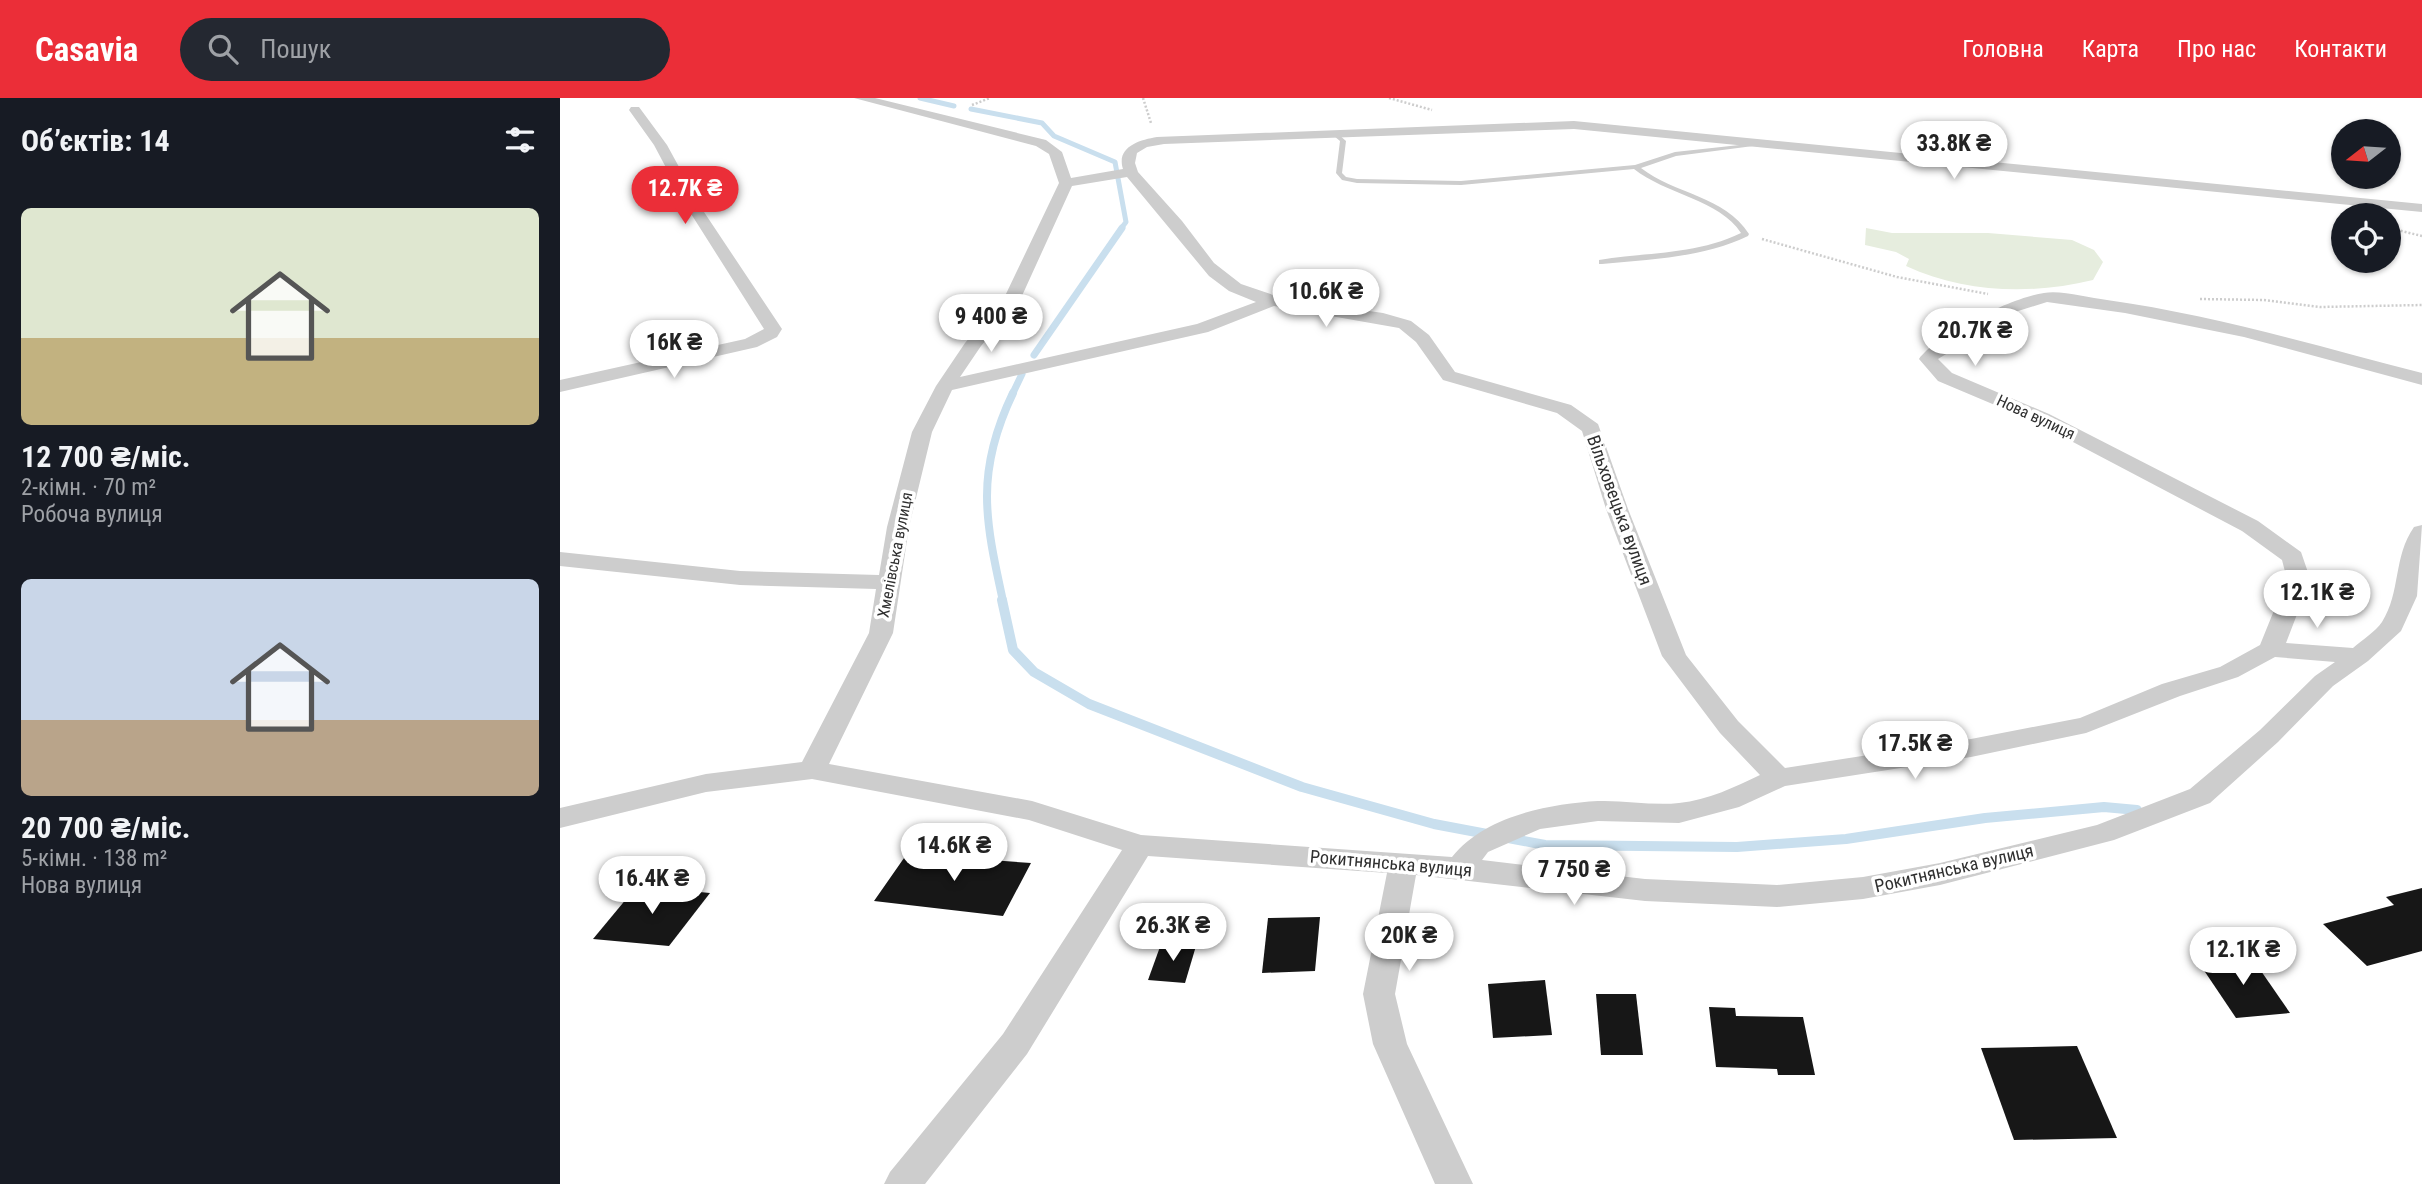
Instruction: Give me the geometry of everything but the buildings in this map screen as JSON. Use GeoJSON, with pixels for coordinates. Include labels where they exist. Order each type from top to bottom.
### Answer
{"type":"FeatureCollection","features":[{"type":"Feature","properties":{"kind":"street"},"geometry":{"type":"LineString","coordinates":[[860,98],[1041,143],[1055,152],[1066,183],[1128,173],[1129,156],[1136,146],[1156,140],[1336,135],[1486,126],[1574,125],[2422,208]]}},
{"type":"Feature","properties":{"kind":"street"},"geometry":{"type":"LineString","coordinates":[[560,386],[751,343],[771,333],[771,323],[695,209],[660,145],[635,110]]}},
{"type":"Feature","properties":{"kind":"street","name":"Вільховецька вулиця"},"geometry":{"type":"LineString","coordinates":[[1128,173],[1220,278],[1240,291],[1275,300],[1385,319],[1410,327],[1428,344],[1435,364],[1450,376],[1564,409],[1591,428],[1617,509],[1674,656],[1729,727],[1779,778]]}},
{"type":"Feature","properties":{"kind":"street","name":"Хмелівська вулиця"},"geometry":{"type":"LineString","coordinates":[[812,771],[881,633],[898,527],[922,432],[945,386],[974,343],[1013,298],[1066,183]]}},
{"type":"Feature","properties":{"kind":"street","name":"Нова вулиця"},"geometry":{"type":"LineString","coordinates":[[2271,649],[2289,603],[2301,587],[2292,557],[2238,520],[2042,418],[1945,377],[1928,359],[1936,350],[2027,300],[2046,297],[2070,299],[2246,332],[2422,379]]}},
{"type":"Feature","properties":{"kind":"street"},"geometry":{"type":"LineString","coordinates":[[945,386],[1202,328],[1275,300]]}},
{"type":"Feature","properties":{"kind":"street","name":"Рокитнянська вулиця"},"geometry":{"type":"LineString","coordinates":[[560,818],[706,783],[812,771],[1032,811],[1140,845],[1298,854],[1460,868],[1645,890],[1777,896],[1863,888],[1940,874],[2104,833],[2200,796],[2269,736],[2324,681],[2359,656],[2392,626],[2405,596],[2412,549],[2422,532]]}},
{"type":"Feature","properties":{"kind":"street"},"geometry":{"type":"LineString","coordinates":[[560,559],[740,578],[890,582]]}},
{"type":"Feature","properties":{"kind":"street"},"geometry":{"type":"LineString","coordinates":[[2271,649],[2359,656]]}},
{"type":"Feature","properties":{"kind":"street","name":"Рокитнянська вулиця"},"geometry":{"type":"LineString","coordinates":[[1460,868],[1478,845],[1534,820],[1598,811],[1679,813],[1729,800],[1779,778],[1971,748],[2086,725],[2171,690],[2229,672],[2271,649]]}},
{"type":"Feature","properties":{"kind":"street"},"geometry":{"type":"LineString","coordinates":[[903,1184],[1015,1044],[1140,845]]}},
{"type":"Feature","properties":{"kind":"street"},"geometry":{"type":"LineString","coordinates":[[1403,865],[1378,994],[1390,1044],[1454,1184]]}},
{"type":"Feature","properties":{"kind":"lane"},"geometry":{"type":"LineString","coordinates":[[1336,135],[1343,141],[1339,173],[1344,179],[1357,181],[1461,183],[1636,167],[1675,154],[1758,145]]}},
{"type":"Feature","properties":{"kind":"lane"},"geometry":{"type":"LineString","coordinates":[[1602,262],[1678,252],[1722,243],[1745,234],[1743,228],[1715,208],[1636,167]]}},
{"type":"Feature","properties":{"kind":"path"},"geometry":{"type":"LineString","coordinates":[[1143,98],[1156,140]]}},
{"type":"Feature","properties":{"kind":"path"},"geometry":{"type":"LineString","coordinates":[[2401,231],[2422,236]]}},
{"type":"Feature","properties":{"kind":"path"},"geometry":{"type":"LineString","coordinates":[[1745,234],[1897,277],[2027,300]]}},
{"type":"Feature","properties":{"kind":"path"},"geometry":{"type":"LineString","coordinates":[[2194,298],[2264,300],[2320,307],[2422,305]]}},
{"type":"Feature","properties":{"kind":"green space"},"geometry":{"type":"Polygon","coordinates":[[[1866,228],[1892,233],[1988,233],[2072,240],[2094,250],[2103,262],[2093,280],[2070,285],[2022,289],[1975,286],[1928,275],[1906,266],[1909,259],[1896,252],[1865,245],[1866,228]]]}},
{"type":"Feature","properties":{"kind":"waterway"},"geometry":{"type":"LineString","coordinates":[[920,98],[954,106]]}},
{"type":"Feature","properties":{"kind":"waterway"},"geometry":{"type":"LineString","coordinates":[[971,109],[1042,123],[1054,136],[1115,162],[1126,222],[1120,230]]}},
{"type":"Feature","properties":{"kind":"waterway"},"geometry":{"type":"LineString","coordinates":[[1034,355],[1122,228]]}},
{"type":"Feature","properties":{"kind":"waterway"},"geometry":{"type":"LineString","coordinates":[[1012,395],[1022,374]]}},
{"type":"Feature","properties":{"kind":"waterway"},"geometry":{"type":"LineString","coordinates":[[1003,601],[988,520],[988,472],[1001,421],[1013,393]]}},
{"type":"Feature","properties":{"kind":"waterway"},"geometry":{"type":"LineString","coordinates":[[1002,600],[1013,650],[1034,672],[1089,704],[1302,787],[1434,824],[1545,845],[1737,847],[1846,839],[1985,818],[2104,807],[2137,810]]}}]}
